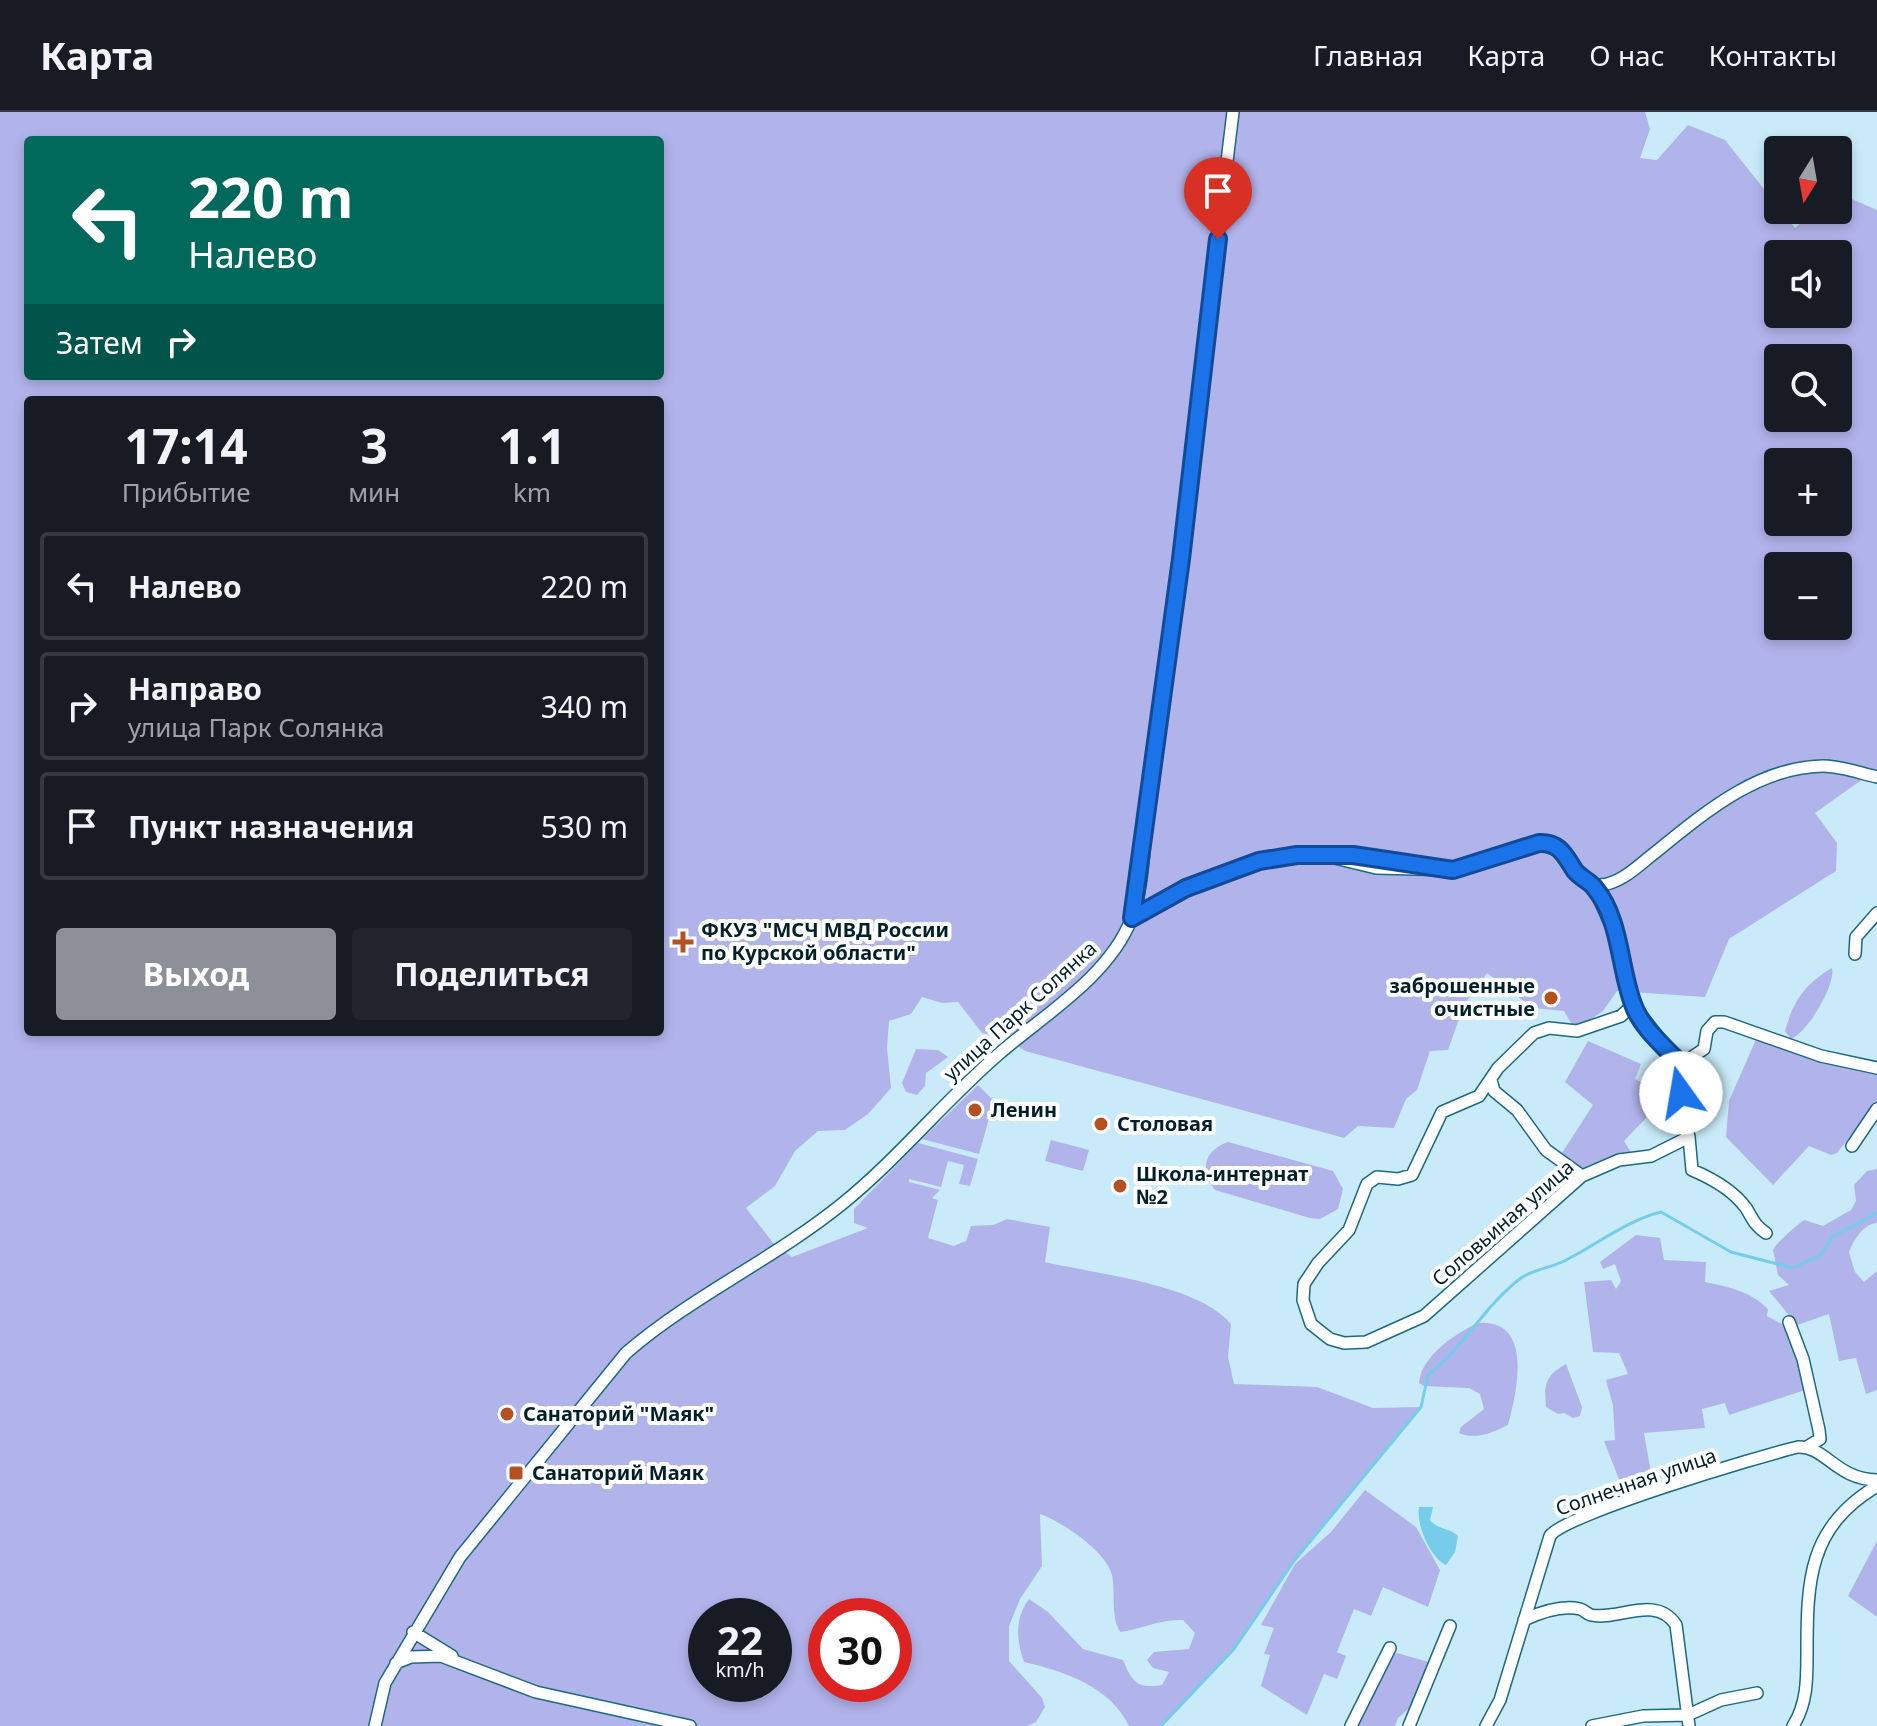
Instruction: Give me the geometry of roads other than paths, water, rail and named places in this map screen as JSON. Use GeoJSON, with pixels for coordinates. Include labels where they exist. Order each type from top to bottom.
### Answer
{"type":"FeatureCollection","features":[{"type":"Feature","properties":{"kind":"street","name":"улица Парк Солянка"},"geometry":{"type":"LineString","coordinates":[[375,1726],[385,1683],[395,1663],[460,1557],[626,1353],[650,1333],[736,1279],[845,1202],[999,1053],[1105,963],[1132,918],[1181,559],[1233,112]]}},
{"type":"Feature","properties":{"kind":"street"},"geometry":{"type":"LineString","coordinates":[[1132,918],[1186,888],[1242,866],[1297,855],[1326,855],[1376,868],[1453,870],[1472,867],[1545,842],[1560,849],[1584,881],[1603,885],[1629,873],[1719,801],[1763,781],[1796,769],[1825,766],[1877,777]]}},
{"type":"Feature","properties":{"kind":"street"},"geometry":{"type":"LineString","coordinates":[[1593,885],[1620,946],[1633,1005],[1675,1058],[1674,1069],[1689,1137],[1692,1170],[1712,1179],[1736,1197],[1754,1225],[1766,1233]]}},
{"type":"Feature","properties":{"kind":"street"},"geometry":{"type":"LineString","coordinates":[[1855,954],[1856,937],[1877,913]]}},
{"type":"Feature","properties":{"kind":"street"},"geometry":{"type":"LineString","coordinates":[[1582,1176],[1546,1150],[1517,1110],[1494,1091],[1491,1079],[1534,1033],[1549,1028],[1577,1031],[1621,1016],[1633,1005]]}},
{"type":"Feature","properties":{"kind":"street"},"geometry":{"type":"LineString","coordinates":[[1674,1069],[1704,1049],[1707,1031],[1715,1022],[1724,1022],[1821,1056],[1877,1068]]}},
{"type":"Feature","properties":{"kind":"street","name":"Соловьиная улица"},"geometry":{"type":"LineString","coordinates":[[1491,1079],[1479,1096],[1448,1108],[1437,1118],[1419,1166],[1406,1177],[1377,1177],[1367,1184],[1349,1230],[1311,1272],[1302,1292],[1311,1324],[1330,1339],[1354,1344],[1424,1316],[1582,1176],[1619,1160],[1651,1156],[1689,1137]]}},
{"type":"Feature","properties":{"kind":"street"},"geometry":{"type":"LineString","coordinates":[[1852,1146],[1877,1109]]}},
{"type":"Feature","properties":{"kind":"street"},"geometry":{"type":"LineString","coordinates":[[1789,1322],[1803,1359],[1819,1430],[1820,1439],[1807,1447],[1848,1476],[1877,1480]]}},
{"type":"Feature","properties":{"kind":"street","name":"Солнечная улица"},"geometry":{"type":"LineString","coordinates":[[1486,1726],[1500,1700],[1550,1536],[1560,1526],[1770,1455],[1807,1447]]}},
{"type":"Feature","properties":{"kind":"street"},"geometry":{"type":"LineString","coordinates":[[1793,1726],[1804,1709],[1807,1621],[1818,1545],[1836,1518],[1877,1486]]}},
{"type":"Feature","properties":{"kind":"street"},"geometry":{"type":"LineString","coordinates":[[1524,1620],[1541,1612],[1575,1608],[1592,1615],[1649,1611],[1671,1618],[1676,1625],[1689,1721]]}},
{"type":"Feature","properties":{"kind":"street"},"geometry":{"type":"LineString","coordinates":[[1409,1726],[1450,1626]]}},
{"type":"Feature","properties":{"kind":"street"},"geometry":{"type":"LineString","coordinates":[[413,1632],[459,1661],[508,1684],[690,1726]]}},
{"type":"Feature","properties":{"kind":"street"},"geometry":{"type":"LineString","coordinates":[[1351,1726],[1390,1648]]}},
{"type":"Feature","properties":{"kind":"street"},"geometry":{"type":"LineString","coordinates":[[395,1663],[426,1655],[459,1661]]}},
{"type":"Feature","properties":{"kind":"street"},"geometry":{"type":"LineString","coordinates":[[1592,1726],[1643,1716],[1689,1721],[1721,1700],[1757,1693]]}},
{"type":"Feature","properties":{"kind":"waterway"},"geometry":{"type":"LineString","coordinates":[[1161,1726],[1234,1649],[1294,1561],[1421,1407],[1428,1375],[1521,1278],[1562,1262],[1623,1228],[1661,1212],[1731,1252],[1793,1268],[1821,1255],[1832,1237],[1877,1213]]}},
{"type":"Feature","properties":{"kind":"place","name":"ФКУЗ \"МСЧ МВД России по Курской области\""},"geometry":{"type":"Point","coordinates":[683,942]}},
{"type":"Feature","properties":{"kind":"place","name":"заброшенные очистные"},"geometry":{"type":"Point","coordinates":[1551,998]}},
{"type":"Feature","properties":{"kind":"place","name":"Ленин"},"geometry":{"type":"Point","coordinates":[975,1110]}},
{"type":"Feature","properties":{"kind":"place","name":"Столовая"},"geometry":{"type":"Point","coordinates":[1101,1124]}},
{"type":"Feature","properties":{"kind":"place","name":"Школа-интернат №2"},"geometry":{"type":"Point","coordinates":[1120,1186]}},
{"type":"Feature","properties":{"kind":"place","name":"Санаторий \"Маяк\""},"geometry":{"type":"Point","coordinates":[507,1414]}},
{"type":"Feature","properties":{"kind":"place","name":"Санаторий Маяк"},"geometry":{"type":"Point","coordinates":[516,1473]}}]}
